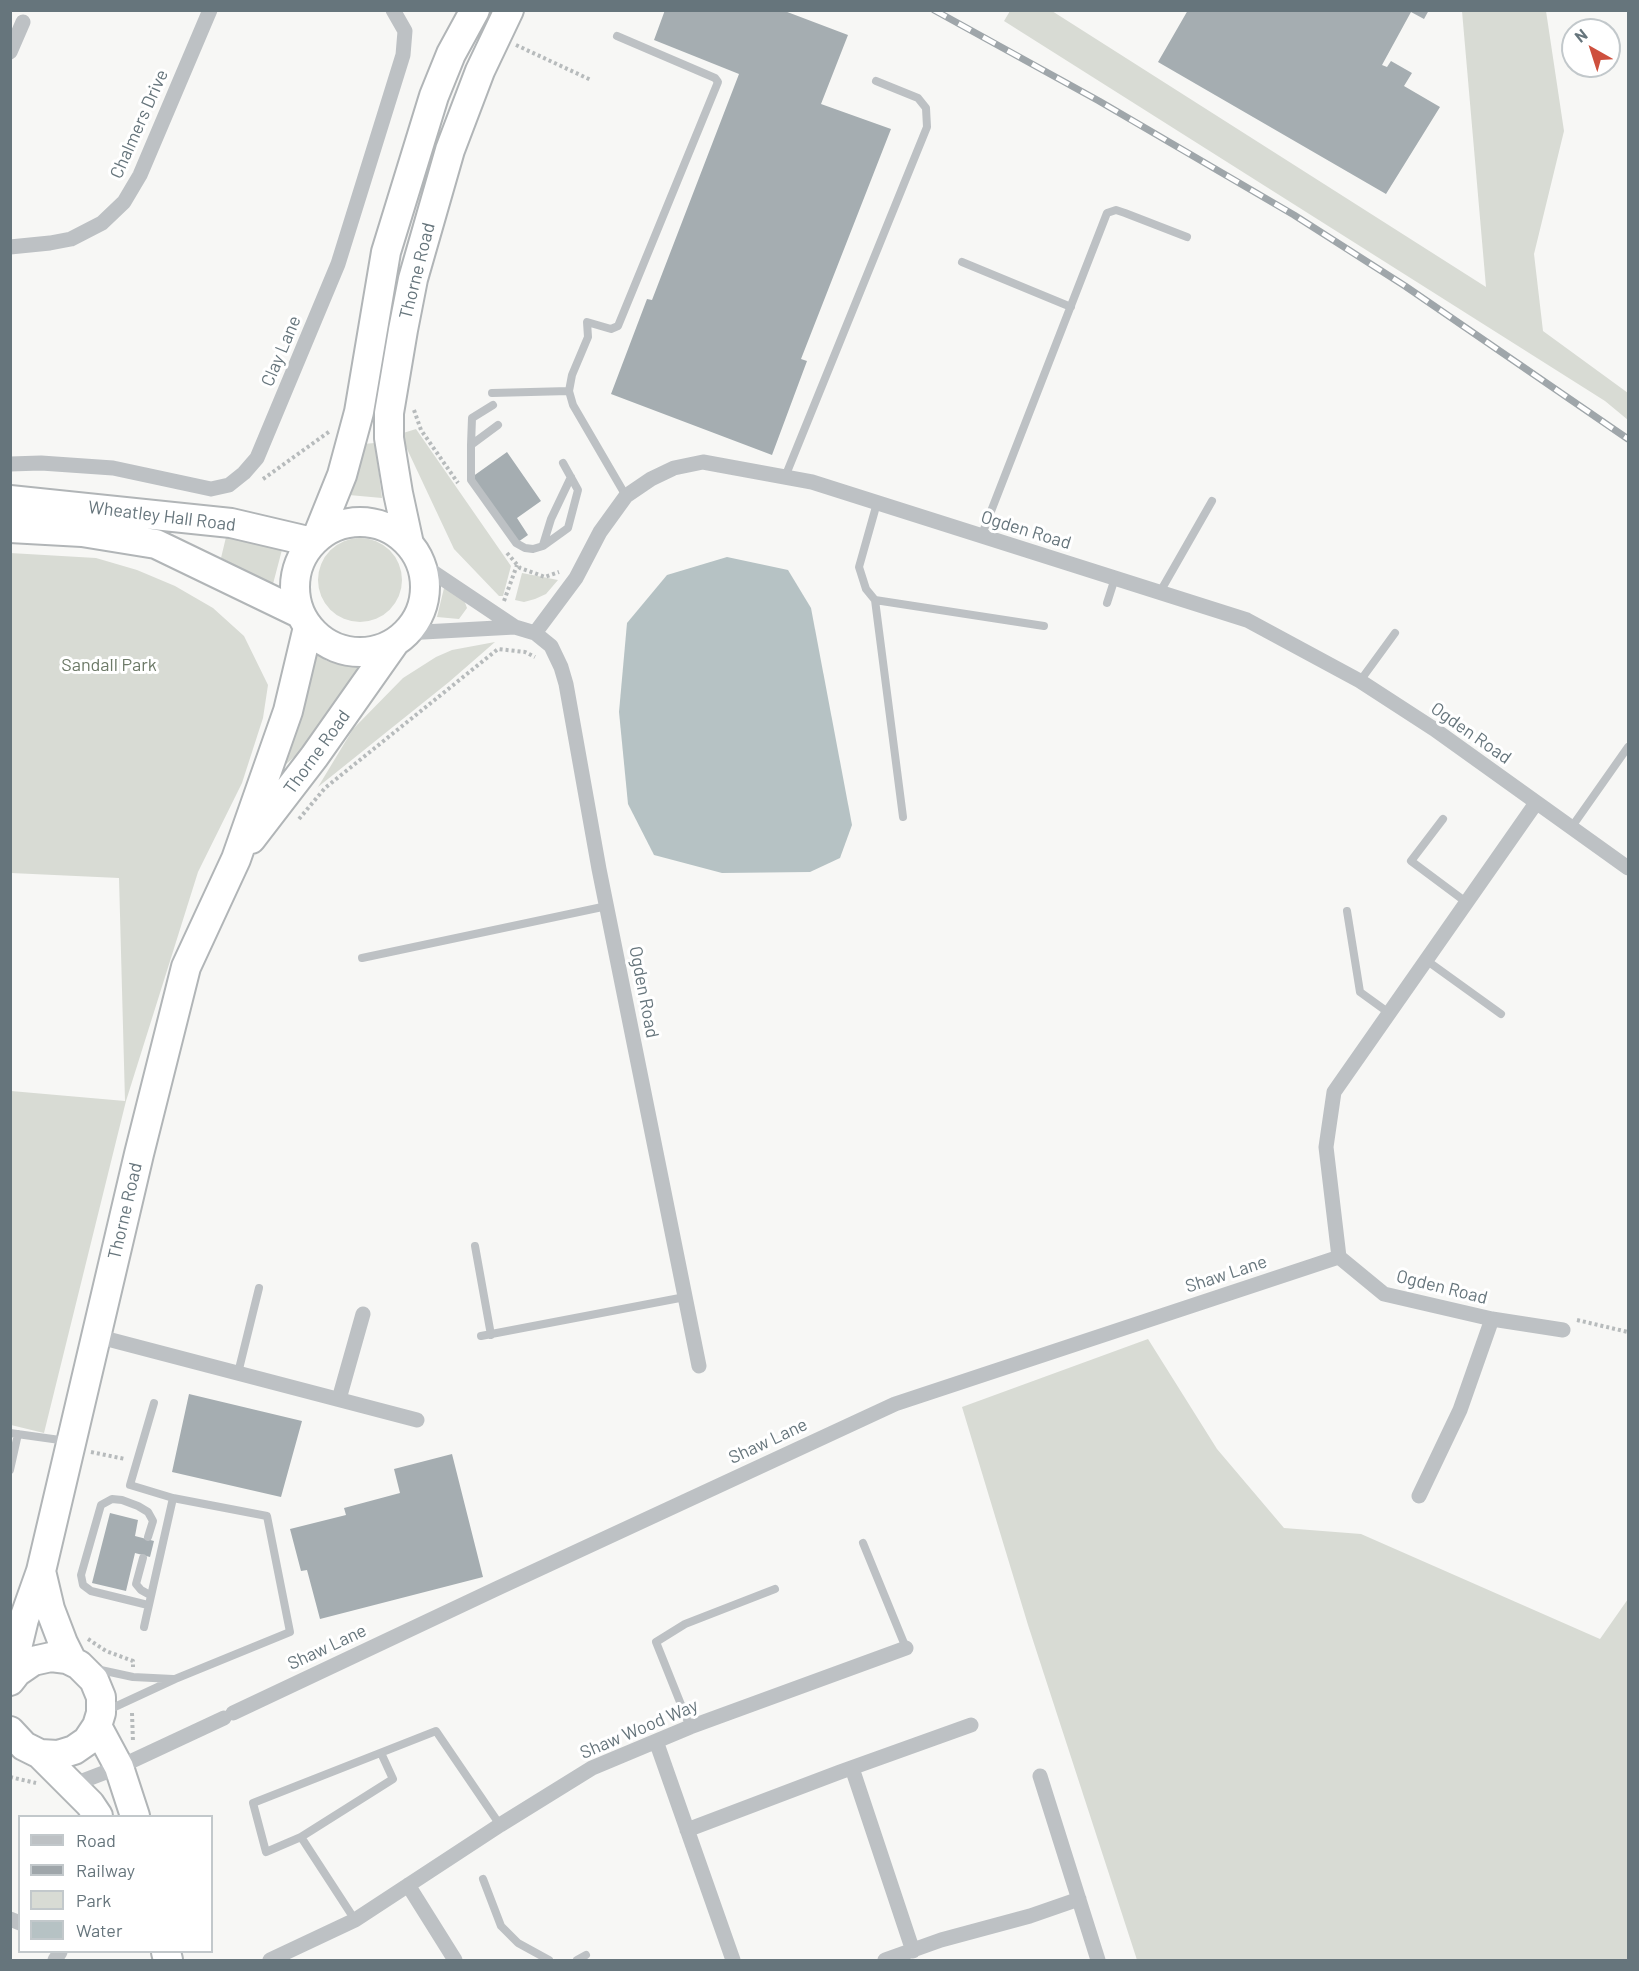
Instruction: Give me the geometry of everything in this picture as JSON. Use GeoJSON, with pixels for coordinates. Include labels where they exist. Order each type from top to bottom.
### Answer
{"type":"FeatureCollection","features":[{"type":"Feature","properties":{"kind":"highway","name":"Thorne Road"},"geometry":{"type":"LineString","coordinates":[[314,539],[342,476],[359,412],[386,252],[434,96],[451,54],[475,10]]}},
{"type":"Feature","properties":{"kind":"highway","name":"Thorne Road"},"geometry":{"type":"LineString","coordinates":[[415,554],[398,493],[389,438],[390,413],[403,330],[413,279],[450,150],[480,71],[512,23]]}},
{"type":"Feature","properties":{"kind":"highway","name":"Wheatley Hall Road"},"geometry":{"type":"LineString","coordinates":[[10,500],[231,523],[314,539]]}},
{"type":"Feature","properties":{"kind":"highway"},"geometry":{"type":"LineString","coordinates":[[364,521],[389,528],[415,554],[425,582],[424,601],[414,624],[400,638],[372,651],[348,651],[326,643],[304,620],[296,601],[295,576],[301,558],[314,539],[339,524],[364,521]]}},
{"type":"Feature","properties":{"kind":"highway","name":"Wheatley Hall Road"},"geometry":{"type":"LineString","coordinates":[[10,528],[82,532],[156,544],[304,620]]}},
{"type":"Feature","properties":{"kind":"highway","name":"Thorne Road"},"geometry":{"type":"LineString","coordinates":[[10,1679],[24,1619],[41,1571],[139,1154],[186,967],[236,860],[288,711],[304,620]]}},
{"type":"Feature","properties":{"kind":"highway","name":"Thorne Road"},"geometry":{"type":"LineString","coordinates":[[236,860],[400,638]]}},
{"type":"Feature","properties":{"kind":"highway","name":"Thorne Road"},"geometry":{"type":"LineString","coordinates":[[41,1571],[50,1609],[76,1663],[94,1680],[101,1697],[99,1720],[119,1767],[135,1815]]}},
{"type":"Feature","properties":{"kind":"highway"},"geometry":{"type":"LineString","coordinates":[[10,1679],[33,1661],[51,1657],[76,1663]]}},
{"type":"Feature","properties":{"kind":"highway"},"geometry":{"type":"LineString","coordinates":[[40,1754],[58,1755],[74,1750],[87,1741],[99,1720]]}},
{"type":"Feature","properties":{"kind":"highway"},"geometry":{"type":"LineString","coordinates":[[10,1731],[24,1746],[40,1754],[90,1804],[97,1815]]}},
{"type":"Feature","properties":{"kind":"street","name":"Chalmers Drive"},"geometry":{"type":"LineString","coordinates":[[10,247],[71,239],[102,223],[124,202],[140,175],[210,10]]}},
{"type":"Feature","properties":{"kind":"street","name":"Clay Lane"},"geometry":{"type":"LineString","coordinates":[[10,464],[41,463],[113,468],[211,489],[229,484],[244,473],[257,458],[338,264],[403,55],[405,31],[393,10]]}},
{"type":"Feature","properties":{"kind":"street"},"geometry":{"type":"LineString","coordinates":[[10,52],[17,30]]}},
{"type":"Feature","properties":{"kind":"street","name":"Ogden Road"},"geometry":{"type":"LineString","coordinates":[[699,1366],[563,674],[551,646],[535,633],[576,578],[600,532],[626,496],[651,479],[674,468],[703,462],[812,482],[1247,620],[1360,681],[1434,729],[1629,868]]}},
{"type":"Feature","properties":{"kind":"street"},"geometry":{"type":"LineString","coordinates":[[415,554],[515,627],[535,633]]}},
{"type":"Feature","properties":{"kind":"street"},"geometry":{"type":"LineString","coordinates":[[400,638],[515,627]]}},
{"type":"Feature","properties":{"kind":"street"},"geometry":{"type":"LineString","coordinates":[[1339,1257],[1326,1147],[1334,1092],[1536,803]]}},
{"type":"Feature","properties":{"kind":"street","name":"Ogden Road"},"geometry":{"type":"LineString","coordinates":[[1339,1257],[1384,1294],[1492,1319],[1563,1330]]}},
{"type":"Feature","properties":{"kind":"street","name":"Shaw Lane"},"geometry":{"type":"LineString","coordinates":[[72,1785],[119,1767],[894,1404],[1339,1257]]}},
{"type":"Feature","properties":{"kind":"street"},"geometry":{"type":"LineString","coordinates":[[339,1399],[363,1314]]}},
{"type":"Feature","properties":{"kind":"street"},"geometry":{"type":"LineString","coordinates":[[1419,1496],[1460,1410],[1492,1319]]}},
{"type":"Feature","properties":{"kind":"street"},"geometry":{"type":"LineString","coordinates":[[96,1336],[417,1420]]}},
{"type":"Feature","properties":{"kind":"street","name":"Shaw Wood Way"},"geometry":{"type":"LineString","coordinates":[[270,1960],[355,1920],[592,1768],[690,1727],[906,1648]]}},
{"type":"Feature","properties":{"kind":"street"},"geometry":{"type":"LineString","coordinates":[[687,1830],[971,1725]]}},
{"type":"Feature","properties":{"kind":"street"},"geometry":{"type":"LineString","coordinates":[[656,1741],[733,1960]]}},
{"type":"Feature","properties":{"kind":"street"},"geometry":{"type":"LineString","coordinates":[[852,1768],[913,1951]]}},
{"type":"Feature","properties":{"kind":"street"},"geometry":{"type":"LineString","coordinates":[[1040,1776],[1098,1960]]}},
{"type":"Feature","properties":{"kind":"street"},"geometry":{"type":"LineString","coordinates":[[408,1885],[452,1960]]}},
{"type":"Feature","properties":{"kind":"street"},"geometry":{"type":"LineString","coordinates":[[885,1960],[941,1940],[1030,1916],[1079,1899]]}},
{"type":"Feature","properties":{"kind":"lane"},"geometry":{"type":"LineString","coordinates":[[617,36],[718,81],[618,326],[611,329],[587,322],[588,337],[572,375],[569,391],[573,405],[626,496]]}},
{"type":"Feature","properties":{"kind":"lane"},"geometry":{"type":"LineString","coordinates":[[785,477],[927,127],[926,108],[918,99],[876,81]]}},
{"type":"Feature","properties":{"kind":"lane"},"geometry":{"type":"LineString","coordinates":[[981,537],[1107,213],[1116,210],[1187,237]]}},
{"type":"Feature","properties":{"kind":"lane"},"geometry":{"type":"LineString","coordinates":[[962,262],[1071,307]]}},
{"type":"Feature","properties":{"kind":"lane"},"geometry":{"type":"LineString","coordinates":[[492,393],[569,391]]}},
{"type":"Feature","properties":{"kind":"lane"},"geometry":{"type":"LineString","coordinates":[[493,405],[472,418],[471,480],[516,543],[525,548],[533,549],[543,546],[568,528],[578,490],[563,464]]}},
{"type":"Feature","properties":{"kind":"lane"},"geometry":{"type":"LineString","coordinates":[[471,445],[498,425]]}},
{"type":"Feature","properties":{"kind":"lane"},"geometry":{"type":"LineString","coordinates":[[543,546],[551,519],[571,477]]}},
{"type":"Feature","properties":{"kind":"lane"},"geometry":{"type":"LineString","coordinates":[[1160,592],[1212,501]]}},
{"type":"Feature","properties":{"kind":"lane"},"geometry":{"type":"LineString","coordinates":[[877,502],[859,567],[866,589],[875,600],[903,817]]}},
{"type":"Feature","properties":{"kind":"lane"},"geometry":{"type":"LineString","coordinates":[[1107,603],[1115,578]]}},
{"type":"Feature","properties":{"kind":"lane"},"geometry":{"type":"LineString","coordinates":[[875,600],[1044,626]]}},
{"type":"Feature","properties":{"kind":"lane"},"geometry":{"type":"LineString","coordinates":[[1360,681],[1395,633]]}},
{"type":"Feature","properties":{"kind":"lane"},"geometry":{"type":"LineString","coordinates":[[1571,828],[1629,747]]}},
{"type":"Feature","properties":{"kind":"lane"},"geometry":{"type":"LineString","coordinates":[[1443,819],[1411,861],[1466,902]]}},
{"type":"Feature","properties":{"kind":"lane"},"geometry":{"type":"LineString","coordinates":[[362,958],[607,906]]}},
{"type":"Feature","properties":{"kind":"lane"},"geometry":{"type":"LineString","coordinates":[[1347,912],[1360,992],[1389,1013]]}},
{"type":"Feature","properties":{"kind":"lane"},"geometry":{"type":"LineString","coordinates":[[1426,960],[1501,1014]]}},
{"type":"Feature","properties":{"kind":"lane"},"geometry":{"type":"LineString","coordinates":[[475,1246],[491,1335]]}},
{"type":"Feature","properties":{"kind":"lane"},"geometry":{"type":"LineString","coordinates":[[238,1373],[259,1288]]}},
{"type":"Feature","properties":{"kind":"lane"},"geometry":{"type":"LineString","coordinates":[[482,1336],[685,1297]]}},
{"type":"Feature","properties":{"kind":"lane"},"geometry":{"type":"LineString","coordinates":[[99,1720],[175,1679],[290,1632],[267,1516],[173,1498],[130,1485],[154,1403]]}},
{"type":"Feature","properties":{"kind":"lane"},"geometry":{"type":"LineString","coordinates":[[10,1470],[14,1433],[71,1444]]}},
{"type":"Feature","properties":{"kind":"lane"},"geometry":{"type":"LineString","coordinates":[[144,1627],[173,1498]]}},
{"type":"Feature","properties":{"kind":"lane"},"geometry":{"type":"LineString","coordinates":[[148,1537],[153,1521],[148,1512],[122,1500],[112,1499],[102,1505],[81,1575],[82,1585],[91,1591],[148,1605]]}},
{"type":"Feature","properties":{"kind":"lane"},"geometry":{"type":"LineString","coordinates":[[863,1543],[906,1648]]}},
{"type":"Feature","properties":{"kind":"lane"},"geometry":{"type":"LineString","coordinates":[[143,1558],[136,1584],[150,1595]]}},
{"type":"Feature","properties":{"kind":"lane"},"geometry":{"type":"LineString","coordinates":[[690,1727],[656,1642],[685,1624],[775,1589]]}},
{"type":"Feature","properties":{"kind":"lane"},"geometry":{"type":"LineString","coordinates":[[76,1663],[133,1677],[175,1679]]}},
{"type":"Feature","properties":{"kind":"lane"},"geometry":{"type":"LineString","coordinates":[[381,1754],[393,1779],[301,1837],[266,1852],[254,1803],[436,1731],[500,1825]]}},
{"type":"Feature","properties":{"kind":"lane"},"geometry":{"type":"LineString","coordinates":[[301,1837],[355,1920]]}},
{"type":"Feature","properties":{"kind":"lane"},"geometry":{"type":"LineString","coordinates":[[483,1879],[501,1926],[518,1943],[549,1960]]}},
{"type":"Feature","properties":{"kind":"lane"},"geometry":{"type":"LineString","coordinates":[[577,1960],[586,1956]]}},
{"type":"Feature","properties":{"kind":"path"},"geometry":{"type":"LineString","coordinates":[[510,50],[512,23]]}},
{"type":"Feature","properties":{"kind":"path"},"geometry":{"type":"LineString","coordinates":[[512,44],[591,80]]}},
{"type":"Feature","properties":{"kind":"path"},"geometry":{"type":"LineString","coordinates":[[413,408],[421,430],[461,488]]}},
{"type":"Feature","properties":{"kind":"path"},"geometry":{"type":"LineString","coordinates":[[262,480],[318,441],[334,426]]}},
{"type":"Feature","properties":{"kind":"path"},"geometry":{"type":"LineString","coordinates":[[502,546],[520,568],[545,577],[584,561]]}},
{"type":"Feature","properties":{"kind":"path"},"geometry":{"type":"LineString","coordinates":[[294,824],[325,788],[498,648],[525,652],[563,674]]}},
{"type":"Feature","properties":{"kind":"path"},"geometry":{"type":"LineString","coordinates":[[1563,1330],[1564,1316],[1629,1332]]}},
{"type":"Feature","properties":{"kind":"path"},"geometry":{"type":"LineString","coordinates":[[71,1444],[137,1462]]}},
{"type":"Feature","properties":{"kind":"green space"},"geometry":{"type":"Polygon","coordinates":[[[1010,11],[1052,11],[1486,287],[1462,11],[1546,11],[1564,131],[1534,254],[1543,331],[1628,393],[1628,420],[1605,401],[1004,21],[1010,11]]]}},
{"type":"Feature","properties":{"kind":"green space"},"geometry":{"type":"Polygon","coordinates":[[[416,429],[511,566],[503,596],[499,596],[454,549],[400,434],[416,429]]]}},
{"type":"Feature","properties":{"kind":"green space"},"geometry":{"type":"Polygon","coordinates":[[[375,443],[382,498],[349,495],[362,444],[375,443]]]}},
{"type":"Feature","properties":{"kind":"green space"},"geometry":{"type":"Polygon","coordinates":[[[227,533],[283,546],[273,584],[221,558],[227,533]]]}},
{"type":"Feature","properties":{"kind":"green space"},"geometry":{"type":"Polygon","coordinates":[[[352,538],[368,538],[384,545],[395,556],[402,572],[399,596],[390,610],[368,622],[352,622],[336,615],[325,604],[318,588],[318,572],[325,556],[336,545],[352,538]]]}},
{"type":"Feature","properties":{"kind":"green space","name":"Sandall Park"},"geometry":{"type":"Polygon","coordinates":[[[10,553],[96,558],[137,570],[175,586],[213,608],[244,636],[268,685],[263,718],[242,783],[198,872],[126,1101],[44,1433],[11,1425],[11,1091],[125,1101],[119,878],[11,873],[10,553]]]}},
{"type":"Feature","properties":{"kind":"green space"},"geometry":{"type":"Polygon","coordinates":[[[522,573],[558,580],[546,594],[524,602],[515,600],[522,573]]]}},
{"type":"Feature","properties":{"kind":"green space"},"geometry":{"type":"Polygon","coordinates":[[[444,588],[463,597],[467,608],[459,619],[437,617],[444,588]]]}},
{"type":"Feature","properties":{"kind":"green space"},"geometry":{"type":"Polygon","coordinates":[[[495,642],[318,787],[353,729],[403,678],[436,657],[452,650],[495,642]]]}},
{"type":"Feature","properties":{"kind":"green space"},"geometry":{"type":"Polygon","coordinates":[[[314,652],[327,661],[365,665],[322,732],[282,768],[314,652]]]}},
{"type":"Feature","properties":{"kind":"green space"},"geometry":{"type":"Polygon","coordinates":[[[1148,1339],[1217,1449],[1284,1528],[1361,1534],[1600,1639],[1628,1599],[1628,1960],[1137,1960],[1028,1625],[962,1407],[1148,1339]]]}},
{"type":"Feature","properties":{"kind":"water"},"geometry":{"type":"Polygon","coordinates":[[[727,557],[788,570],[811,608],[852,825],[840,858],[810,872],[722,873],[654,855],[628,804],[619,712],[627,623],[667,575],[727,557]]]}},
{"type":"Feature","properties":{"kind":"building"},"geometry":{"type":"Polygon","coordinates":[[[665,10],[782,10],[848,35],[821,104],[891,129],[801,359],[807,361],[772,455],[611,394],[647,299],[652,300],[739,74],[654,40],[665,10]]]}},
{"type":"Feature","properties":{"kind":"building"},"geometry":{"type":"Polygon","coordinates":[[[1188,10],[1429,10],[1424,19],[1411,12],[1382,65],[1387,67],[1391,61],[1412,73],[1404,86],[1440,107],[1386,194],[1158,62],[1188,10]]]}},
{"type":"Feature","properties":{"kind":"building"},"geometry":{"type":"Polygon","coordinates":[[[507,452],[541,501],[517,518],[528,535],[518,542],[472,477],[507,452]]]}},
{"type":"Feature","properties":{"kind":"building"},"geometry":{"type":"Polygon","coordinates":[[[189,1394],[302,1421],[281,1497],[172,1472],[189,1394]]]}},
{"type":"Feature","properties":{"kind":"building"},"geometry":{"type":"Polygon","coordinates":[[[452,1454],[483,1577],[320,1619],[307,1570],[301,1571],[290,1529],[346,1515],[344,1508],[400,1493],[394,1469],[452,1454]]]}},
{"type":"Feature","properties":{"kind":"building"},"geometry":{"type":"Polygon","coordinates":[[[110,1513],[138,1520],[135,1536],[154,1541],[150,1557],[135,1553],[126,1591],[92,1583],[110,1513]]]}},
{"type":"Feature","properties":{"kind":"railway"},"geometry":{"type":"LineString","coordinates":[[934,10],[1099,101],[1294,215],[1405,286],[1628,439]]}}]}
